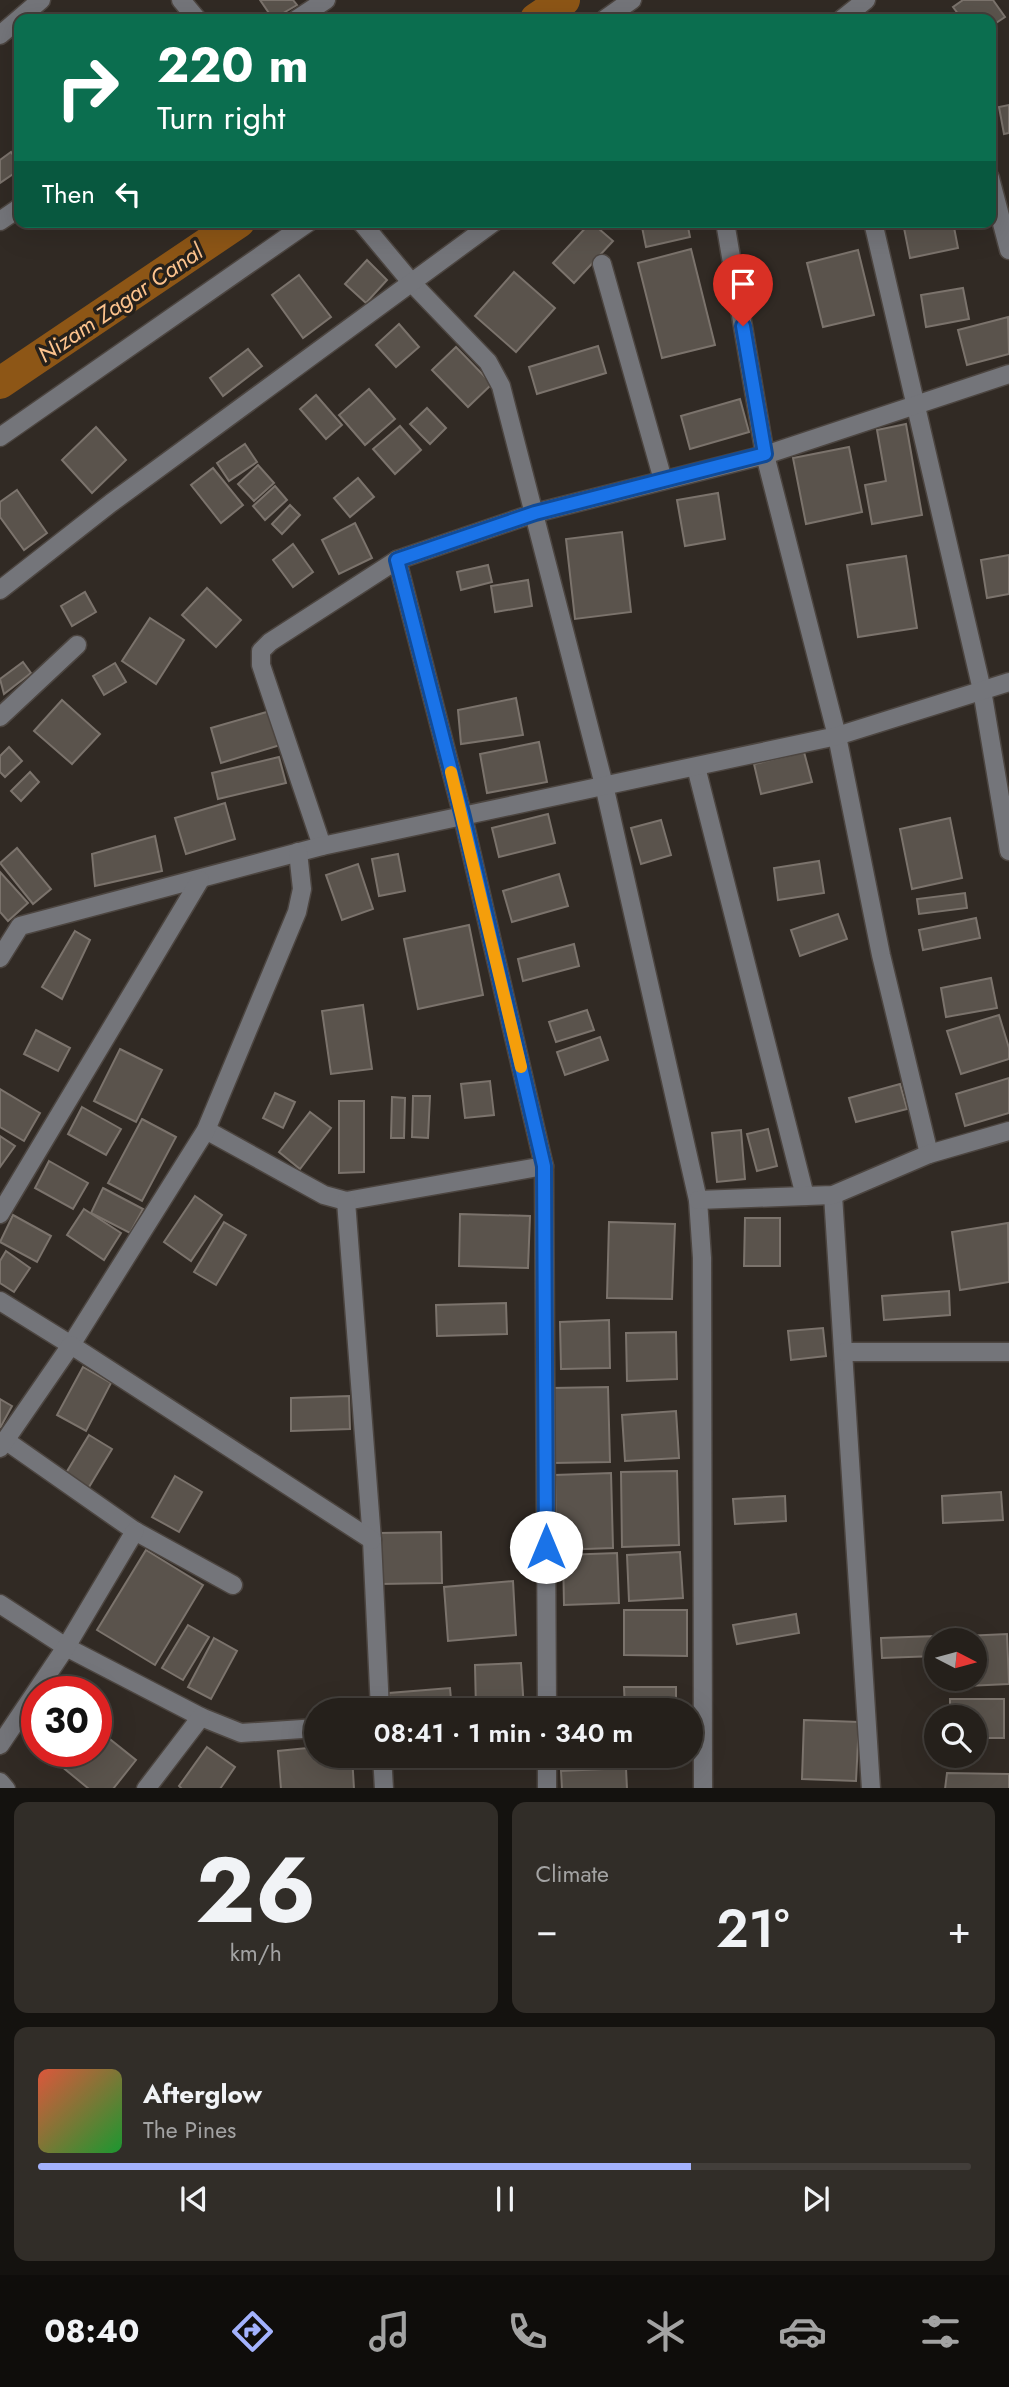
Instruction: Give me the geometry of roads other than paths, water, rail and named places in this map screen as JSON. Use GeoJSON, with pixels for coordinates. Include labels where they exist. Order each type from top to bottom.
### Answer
{"type":"FeatureCollection","features":[{"type":"Feature","properties":{"kind":"street"},"geometry":{"type":"LineString","coordinates":[[25,14],[41,0]]}},
{"type":"Feature","properties":{"kind":"street"},"geometry":{"type":"LineString","coordinates":[[181,0],[193,14]]}},
{"type":"Feature","properties":{"kind":"street"},"geometry":{"type":"LineString","coordinates":[[305,14],[326,0]]}},
{"type":"Feature","properties":{"kind":"street"},"geometry":{"type":"LineString","coordinates":[[612,14],[632,0]]}},
{"type":"Feature","properties":{"kind":"street"},"geometry":{"type":"LineString","coordinates":[[848,14],[866,0]]}},
{"type":"Feature","properties":{"kind":"street"},"geometry":{"type":"LineString","coordinates":[[0,35],[14,23]]}},
{"type":"Feature","properties":{"kind":"street"},"geometry":{"type":"LineString","coordinates":[[996,201],[1009,250]]}},
{"type":"Feature","properties":{"kind":"street"},"geometry":{"type":"LineString","coordinates":[[0,437],[300,228]]}},
{"type":"Feature","properties":{"kind":"street"},"geometry":{"type":"LineString","coordinates":[[366,228],[411,282],[496,374],[535,513],[604,785],[698,1200],[702,1258],[703,1788]]}},
{"type":"Feature","properties":{"kind":"street"},"geometry":{"type":"LineString","coordinates":[[0,590],[111,503],[486,228]]}},
{"type":"Feature","properties":{"kind":"street"},"geometry":{"type":"LineString","coordinates":[[726,228],[765,454],[837,736],[881,955],[929,1154]]}},
{"type":"Feature","properties":{"kind":"street"},"geometry":{"type":"LineString","coordinates":[[874,228],[982,690],[1009,851]]}},
{"type":"Feature","properties":{"kind":"street"},"geometry":{"type":"LineString","coordinates":[[602,264],[663,480]]}},
{"type":"Feature","properties":{"kind":"street"},"geometry":{"type":"LineString","coordinates":[[322,846],[261,665],[261,651],[270,642],[397,560],[535,513],[765,454],[1009,374]]}},
{"type":"Feature","properties":{"kind":"street"},"geometry":{"type":"LineString","coordinates":[[397,560],[463,817],[544,1166],[547,1698]]}},
{"type":"Feature","properties":{"kind":"street"},"geometry":{"type":"LineString","coordinates":[[0,717],[77,645]]}},
{"type":"Feature","properties":{"kind":"street"},"geometry":{"type":"LineString","coordinates":[[0,958],[20,926],[322,846],[837,736],[1009,682]]}},
{"type":"Feature","properties":{"kind":"street"},"geometry":{"type":"LineString","coordinates":[[696,767],[804,1196]]}},
{"type":"Feature","properties":{"kind":"street"},"geometry":{"type":"LineString","coordinates":[[233,1585],[135,1531],[2,1444],[71,1345],[206,1130],[297,912],[302,888],[298,852]]}},
{"type":"Feature","properties":{"kind":"street"},"geometry":{"type":"LineString","coordinates":[[0,1214],[200,880]]}},
{"type":"Feature","properties":{"kind":"street"},"geometry":{"type":"LineString","coordinates":[[206,1130],[324,1195],[346,1201],[544,1166]]}},
{"type":"Feature","properties":{"kind":"street"},"geometry":{"type":"LineString","coordinates":[[698,1200],[833,1195],[929,1154],[1009,1131]]}},
{"type":"Feature","properties":{"kind":"street"},"geometry":{"type":"LineString","coordinates":[[833,1195],[871,1788]]}},
{"type":"Feature","properties":{"kind":"street"},"geometry":{"type":"LineString","coordinates":[[346,1201],[372,1540],[379,1698]]}},
{"type":"Feature","properties":{"kind":"street"},"geometry":{"type":"LineString","coordinates":[[0,1301],[372,1540]]}},
{"type":"Feature","properties":{"kind":"street"},"geometry":{"type":"LineString","coordinates":[[844,1352],[1009,1352]]}},
{"type":"Feature","properties":{"kind":"street"},"geometry":{"type":"LineString","coordinates":[[0,1745],[66,1647],[135,1531]]}},
{"type":"Feature","properties":{"kind":"street"},"geometry":{"type":"LineString","coordinates":[[0,1604],[66,1647],[201,1717],[241,1733],[304,1729]]}},
{"type":"Feature","properties":{"kind":"street"},"geometry":{"type":"LineString","coordinates":[[146,1788],[201,1717]]}},
{"type":"Feature","properties":{"kind":"street"},"geometry":{"type":"LineString","coordinates":[[383,1768],[384,1788]]}},
{"type":"Feature","properties":{"kind":"street"},"geometry":{"type":"LineString","coordinates":[[547,1768],[547,1788]]}},
{"type":"Feature","properties":{"kind":"street"},"geometry":{"type":"LineString","coordinates":[[0,1782],[6,1788]]}},
{"type":"Feature","properties":{"kind":"waterway","name":"Nizam Zagar Canal"},"geometry":{"type":"LineString","coordinates":[[543,14],[564,0]]}},
{"type":"Feature","properties":{"kind":"waterway","name":"Nizam Zagar Canal"},"geometry":{"type":"LineString","coordinates":[[0,383],[230,228]]}}]}
